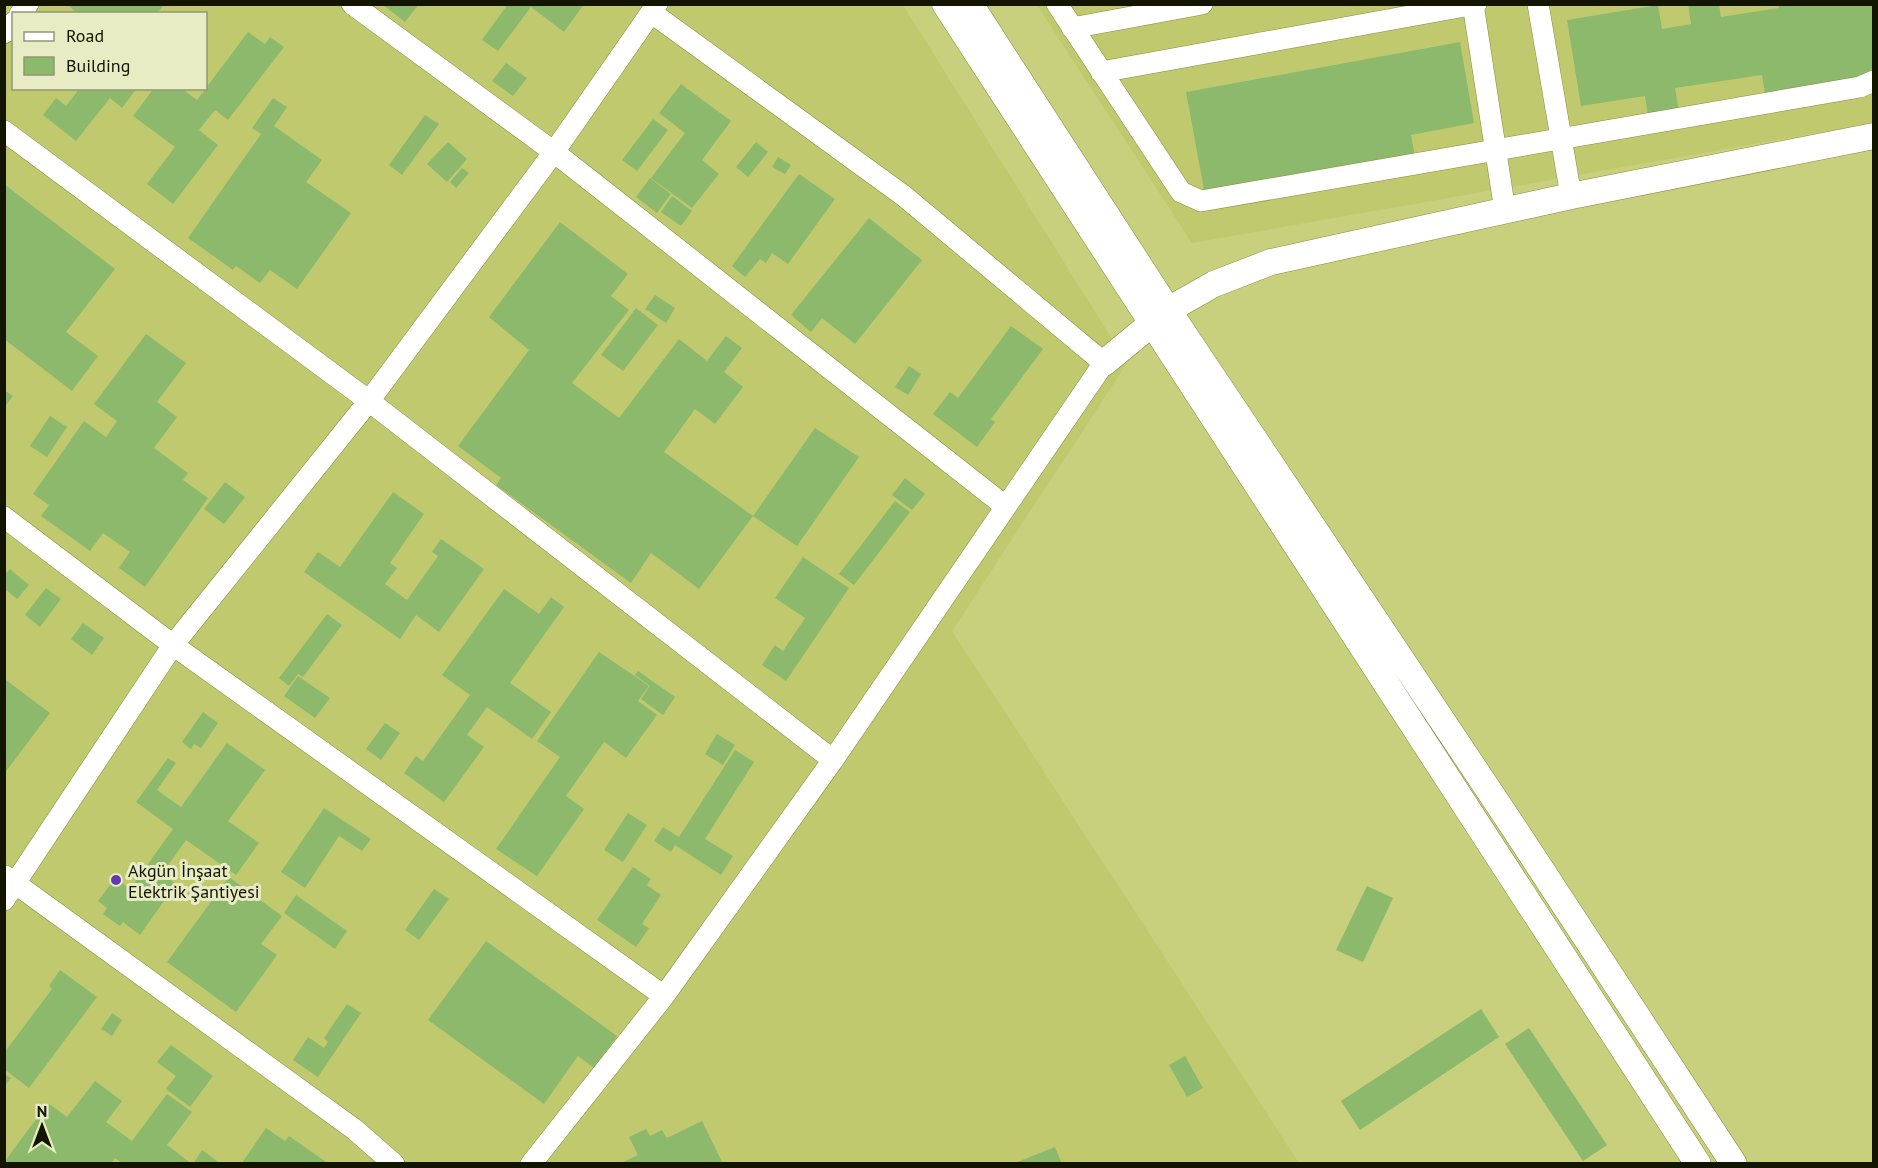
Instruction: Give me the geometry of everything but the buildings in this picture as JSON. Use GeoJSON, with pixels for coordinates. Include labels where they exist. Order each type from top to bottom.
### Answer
{"type":"FeatureCollection","features":[{"type":"Feature","properties":{"kind":"street"},"geometry":{"type":"LineString","coordinates":[[352,4],[554,152],[1005,506]]}},
{"type":"Feature","properties":{"kind":"street"},"geometry":{"type":"LineString","coordinates":[[945,4],[1514,828],[1734,1164]]}},
{"type":"Feature","properties":{"kind":"street"},"geometry":{"type":"LineString","coordinates":[[970,4],[1160,317],[1698,1164]]}},
{"type":"Feature","properties":{"kind":"street"},"geometry":{"type":"LineString","coordinates":[[1057,4],[1181,192],[1201,201],[1860,87],[1874,81]]}},
{"type":"Feature","properties":{"kind":"street"},"geometry":{"type":"LineString","coordinates":[[1072,28],[1202,4]]}},
{"type":"Feature","properties":{"kind":"street"},"geometry":{"type":"LineString","coordinates":[[1538,4],[1571,196]]}},
{"type":"Feature","properties":{"kind":"street"},"geometry":{"type":"LineString","coordinates":[[1101,72],[1474,5],[1505,211]]}},
{"type":"Feature","properties":{"kind":"street"},"geometry":{"type":"LineString","coordinates":[[394,1164],[354,1129],[8,886],[173,645],[369,401],[554,152],[655,9],[904,196],[1104,363]]}},
{"type":"Feature","properties":{"kind":"street"},"geometry":{"type":"LineString","coordinates":[[4,131],[369,401],[833,760]]}},
{"type":"Feature","properties":{"kind":"street"},"geometry":{"type":"LineString","coordinates":[[531,1164],[664,996],[833,760],[1104,363],[1160,317],[1214,284],[1271,262],[1571,196],[1874,136]]}},
{"type":"Feature","properties":{"kind":"street"},"geometry":{"type":"LineString","coordinates":[[4,517],[173,645],[664,996]]}},
{"type":"Feature","properties":{"kind":"shaded area"},"geometry":{"type":"Polygon","coordinates":[[[5,5],[903,5],[1127,363],[952,631],[1299,1163],[5,1164],[5,5]]]}},
{"type":"Feature","properties":{"kind":"shaded area"},"geometry":{"type":"Polygon","coordinates":[[[1037,5],[1873,5],[1873,123],[1192,243],[1037,5]]]}},
{"type":"Feature","properties":{"kind":"place","name":"Akgün İnşaat Elektrik Şantiyesi"},"geometry":{"type":"Point","coordinates":[116,880]}}]}
